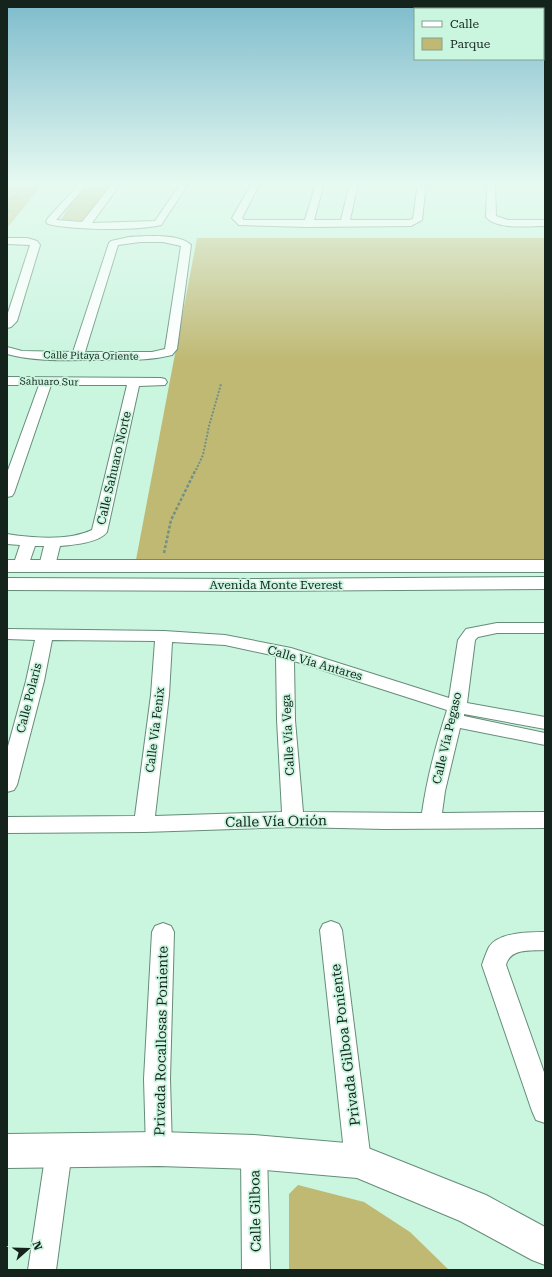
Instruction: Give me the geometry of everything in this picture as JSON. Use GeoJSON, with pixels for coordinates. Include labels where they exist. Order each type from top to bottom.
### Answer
{"type":"FeatureCollection","features":[{"type":"Feature","properties":{"kind":"main road","name":"Avenida Monte Everest"},"geometry":{"type":"LineString","coordinates":[[14,566],[44,575],[259,585],[545,583]]}},
{"type":"Feature","properties":{"kind":"main road","name":"Avenida Monte Everest"},"geometry":{"type":"LineString","coordinates":[[7,584],[44,575],[160,567],[545,566]]}},
{"type":"Feature","properties":{"kind":"main road"},"geometry":{"type":"LineString","coordinates":[[7,1151],[158,1149],[254,1152],[358,1160],[472,1208],[545,1247]]}},
{"type":"Feature","properties":{"kind":"street"},"geometry":{"type":"LineString","coordinates":[[7,325],[11,321],[35,245],[32,243]]}},
{"type":"Feature","properties":{"kind":"street","name":"Calle Pitaya Oriente"},"geometry":{"type":"LineString","coordinates":[[78,356],[89,326],[113,245],[116,243]]}},
{"type":"Feature","properties":{"kind":"street","name":"Calle Pitaya Oriente"},"geometry":{"type":"LineString","coordinates":[[7,350],[21,354],[78,356],[161,355],[168,353],[171,349],[186,245],[182,243]]}},
{"type":"Feature","properties":{"kind":"street","name":"Calle Pitaya Oriente"},"geometry":{"type":"LineString","coordinates":[[7,358],[21,354]]}},
{"type":"Feature","properties":{"kind":"street","name":"Sahuaro Sur"},"geometry":{"type":"LineString","coordinates":[[7,381],[160,382]]}},
{"type":"Feature","properties":{"kind":"street"},"geometry":{"type":"LineString","coordinates":[[7,493],[46,382]]}},
{"type":"Feature","properties":{"kind":"street","name":"Calle Sahuaro Norte"},"geometry":{"type":"LineString","coordinates":[[7,539],[41,541],[89,538],[99,532],[134,382]]}},
{"type":"Feature","properties":{"kind":"street"},"geometry":{"type":"LineString","coordinates":[[14,566],[41,541]]}},
{"type":"Feature","properties":{"kind":"street"},"geometry":{"type":"LineString","coordinates":[[41,541],[44,575]]}},
{"type":"Feature","properties":{"kind":"street","name":"Calle Vía Pegaso"},"geometry":{"type":"LineString","coordinates":[[431,821],[440,769],[455,714],[467,640],[472,633],[482,630],[497,628],[545,628]]}},
{"type":"Feature","properties":{"kind":"street","name":"Calle Vía Antares"},"geometry":{"type":"LineString","coordinates":[[7,634],[164,636],[225,640],[285,652],[455,714],[545,739]]}},
{"type":"Feature","properties":{"kind":"street","name":"Calle Polaris"},"geometry":{"type":"LineString","coordinates":[[7,785],[35,681],[45,634]]}},
{"type":"Feature","properties":{"kind":"street","name":"Calle Vía Fenix"},"geometry":{"type":"LineString","coordinates":[[144,824],[160,695],[164,636]]}},
{"type":"Feature","properties":{"kind":"street","name":"Calle Vía Vega"},"geometry":{"type":"LineString","coordinates":[[285,652],[286,720],[293,819]]}},
{"type":"Feature","properties":{"kind":"street","name":"Calle Vía Antares"},"geometry":{"type":"LineString","coordinates":[[455,714],[545,723]]}},
{"type":"Feature","properties":{"kind":"street","name":"Calle Vía Orión"},"geometry":{"type":"LineString","coordinates":[[7,824],[144,824],[293,819],[431,821],[545,820]]}},
{"type":"Feature","properties":{"kind":"street","name":"Privada Gilboa Poniente"},"geometry":{"type":"LineString","coordinates":[[331,930],[358,1160]]}},
{"type":"Feature","properties":{"kind":"street","name":"Privada Rocallosas Poniente"},"geometry":{"type":"LineString","coordinates":[[158,1149],[157,1079],[163,932]]}},
{"type":"Feature","properties":{"kind":"street"},"geometry":{"type":"LineString","coordinates":[[545,941],[520,942],[507,946],[497,953],[494,965],[545,1111]]}},
{"type":"Feature","properties":{"kind":"street"},"geometry":{"type":"LineString","coordinates":[[42,1270],[59,1151]]}},
{"type":"Feature","properties":{"kind":"street","name":"Calle Gilboa"},"geometry":{"type":"LineString","coordinates":[[254,1152],[256,1270]]}},
{"type":"Feature","properties":{"kind":"path"},"geometry":{"type":"LineString","coordinates":[[160,567],[171,520],[203,455],[209,426],[221,384]]}},
{"type":"Feature","properties":{"kind":"green space"},"geometry":{"type":"Polygon","coordinates":[[[196,243],[545,243],[545,563],[135,565],[196,243]]]}},
{"type":"Feature","properties":{"kind":"green space"},"geometry":{"type":"Polygon","coordinates":[[[298,1185],[364,1202],[410,1232],[449,1270],[289,1270],[289,1194],[298,1185]]]}}]}
